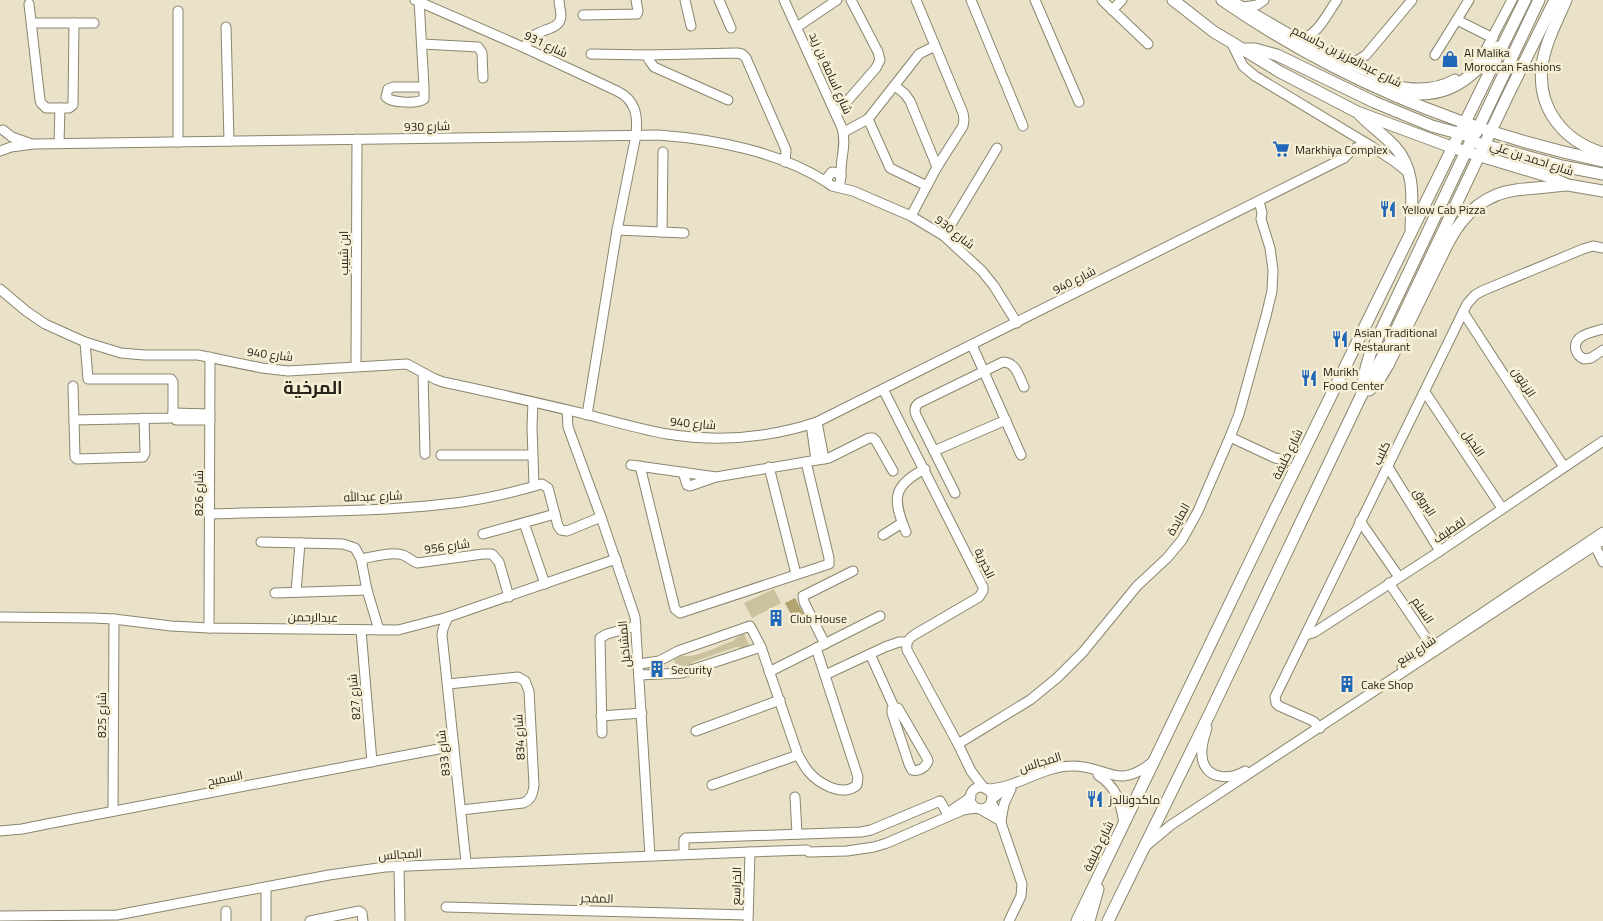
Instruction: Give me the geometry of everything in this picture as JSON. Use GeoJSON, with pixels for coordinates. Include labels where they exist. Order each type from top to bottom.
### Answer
{"type":"FeatureCollection","features":[{"type":"Feature","properties":{"kind":"main road"},"geometry":{"type":"LineString","coordinates":[[1173,0],[1214,32],[1280,72],[1357,112],[1454,148]]}},
{"type":"Feature","properties":{"kind":"main road","name":"شارع عبدالعزيز بن جاسمم"},"geometry":{"type":"LineString","coordinates":[[1222,0],[1334,68],[1367,79],[1399,98],[1466,123]]}},
{"type":"Feature","properties":{"kind":"main road","name":"شارع خليفة"},"geometry":{"type":"LineString","coordinates":[[1108,921],[1211,711],[1361,396],[1389,345],[1473,141],[1466,123],[1525,0]]}},
{"type":"Feature","properties":{"kind":"main road"},"geometry":{"type":"LineString","coordinates":[[1473,141],[1539,0]]}},
{"type":"Feature","properties":{"kind":"main road","name":"شارع خليفة"},"geometry":{"type":"LineString","coordinates":[[1077,921],[1332,393],[1454,148],[1473,141],[1491,131],[1555,0]]}},
{"type":"Feature","properties":{"kind":"main road"},"geometry":{"type":"LineString","coordinates":[[1566,0],[1542,64],[1541,79],[1543,93],[1549,111],[1570,137],[1584,146],[1603,153]]}},
{"type":"Feature","properties":{"kind":"main road"},"geometry":{"type":"LineString","coordinates":[[1367,79],[1407,94],[1426,94],[1449,90],[1480,67],[1508,35]]}},
{"type":"Feature","properties":{"kind":"main road"},"geometry":{"type":"LineString","coordinates":[[1242,49],[1255,49],[1278,56],[1374,102],[1473,141],[1562,166],[1603,174]]}},
{"type":"Feature","properties":{"kind":"main road"},"geometry":{"type":"LineString","coordinates":[[1357,112],[1394,146],[1402,156],[1410,174],[1412,188],[1410,234]]}},
{"type":"Feature","properties":{"kind":"main road","name":"شارع احمد بن علي"},"geometry":{"type":"LineString","coordinates":[[1491,131],[1551,149],[1603,161]]}},
{"type":"Feature","properties":{"kind":"main road","name":"شارع احمد بن علي"},"geometry":{"type":"LineString","coordinates":[[1473,141],[1568,185],[1603,191]]}},
{"type":"Feature","properties":{"kind":"main road"},"geometry":{"type":"LineString","coordinates":[[1361,396],[1377,382],[1388,365],[1448,243],[1457,226],[1468,213],[1503,192],[1568,185]]}},
{"type":"Feature","properties":{"kind":"main road"},"geometry":{"type":"LineString","coordinates":[[1288,459],[1296,453],[1332,393]]}},
{"type":"Feature","properties":{"kind":"main road"},"geometry":{"type":"LineString","coordinates":[[1089,921],[1101,872]]}},
{"type":"Feature","properties":{"kind":"street"},"geometry":{"type":"LineString","coordinates":[[525,48],[531,36],[552,28],[559,22],[561,16],[558,0]]}},
{"type":"Feature","properties":{"kind":"street"},"geometry":{"type":"LineString","coordinates":[[583,16],[636,14],[638,12],[636,0]]}},
{"type":"Feature","properties":{"kind":"street"},"geometry":{"type":"LineString","coordinates":[[685,0],[691,26]]}},
{"type":"Feature","properties":{"kind":"street"},"geometry":{"type":"LineString","coordinates":[[719,0],[731,28]]}},
{"type":"Feature","properties":{"kind":"street","name":"شارع اسامة بن زيد"},"geometry":{"type":"LineString","coordinates":[[784,0],[844,132],[844,148],[835,179]]}},
{"type":"Feature","properties":{"kind":"street"},"geometry":{"type":"LineString","coordinates":[[797,27],[837,0]]}},
{"type":"Feature","properties":{"kind":"street"},"geometry":{"type":"LineString","coordinates":[[836,114],[876,68],[880,60],[878,52],[851,0]]}},
{"type":"Feature","properties":{"kind":"street"},"geometry":{"type":"LineString","coordinates":[[911,216],[937,167],[963,126],[964,120],[963,113],[916,0]]}},
{"type":"Feature","properties":{"kind":"street"},"geometry":{"type":"LineString","coordinates":[[971,0],[1023,126]]}},
{"type":"Feature","properties":{"kind":"street"},"geometry":{"type":"LineString","coordinates":[[1035,0],[1079,102]]}},
{"type":"Feature","properties":{"kind":"street"},"geometry":{"type":"LineString","coordinates":[[1102,0],[1148,44]]}},
{"type":"Feature","properties":{"kind":"street"},"geometry":{"type":"LineString","coordinates":[[1112,10],[1122,0]]}},
{"type":"Feature","properties":{"kind":"street","name":"شارع عبدالعزيز بن جاسمم"},"geometry":{"type":"LineString","coordinates":[[1231,0],[1300,40],[1350,65],[1367,79],[1406,88],[1437,86],[1462,76],[1483,55],[1493,38]]}},
{"type":"Feature","properties":{"kind":"street"},"geometry":{"type":"LineString","coordinates":[[1244,7],[1257,5],[1265,0],[1267,20]]}},
{"type":"Feature","properties":{"kind":"street"},"geometry":{"type":"LineString","coordinates":[[1300,40],[1309,37],[1316,31],[1337,0]]}},
{"type":"Feature","properties":{"kind":"street"},"geometry":{"type":"LineString","coordinates":[[1350,65],[1366,55],[1412,0]]}},
{"type":"Feature","properties":{"kind":"street"},"geometry":{"type":"LineString","coordinates":[[1435,55],[1469,0]]}},
{"type":"Feature","properties":{"kind":"street"},"geometry":{"type":"LineString","coordinates":[[1457,20],[1493,38],[1512,0]]}},
{"type":"Feature","properties":{"kind":"street"},"geometry":{"type":"LineString","coordinates":[[418,1],[424,87]]}},
{"type":"Feature","properties":{"kind":"street","name":"شارع 931"},"geometry":{"type":"LineString","coordinates":[[418,1],[623,94],[635,109],[637,116],[636,135],[587,415]]}},
{"type":"Feature","properties":{"kind":"street"},"geometry":{"type":"LineString","coordinates":[[29,4],[41,103],[46,108],[72,107],[74,102],[74,23]]}},
{"type":"Feature","properties":{"kind":"street"},"geometry":{"type":"LineString","coordinates":[[178,11],[178,142]]}},
{"type":"Feature","properties":{"kind":"street"},"geometry":{"type":"LineString","coordinates":[[32,23],[94,23]]}},
{"type":"Feature","properties":{"kind":"street"},"geometry":{"type":"LineString","coordinates":[[226,27],[229,141]]}},
{"type":"Feature","properties":{"kind":"street"},"geometry":{"type":"LineString","coordinates":[[1316,31],[1314,40],[1316,48]]}},
{"type":"Feature","properties":{"kind":"street"},"geometry":{"type":"LineString","coordinates":[[1231,42],[1238,58],[1248,71],[1372,146],[1410,174]]}},
{"type":"Feature","properties":{"kind":"street"},"geometry":{"type":"LineString","coordinates":[[422,44],[478,47],[482,53],[483,78]]}},
{"type":"Feature","properties":{"kind":"street"},"geometry":{"type":"LineString","coordinates":[[844,132],[868,119],[916,58],[935,46]]}},
{"type":"Feature","properties":{"kind":"street"},"geometry":{"type":"LineString","coordinates":[[591,54],[742,54],[746,58],[786,150],[785,162]]}},
{"type":"Feature","properties":{"kind":"street"},"geometry":{"type":"LineString","coordinates":[[647,55],[654,67],[728,100]]}},
{"type":"Feature","properties":{"kind":"street"},"geometry":{"type":"LineString","coordinates":[[1366,55],[1367,79]]}},
{"type":"Feature","properties":{"kind":"street"},"geometry":{"type":"LineString","coordinates":[[895,86],[910,101],[937,167]]}},
{"type":"Feature","properties":{"kind":"street"},"geometry":{"type":"LineString","coordinates":[[60,108],[60,143]]}},
{"type":"Feature","properties":{"kind":"street"},"geometry":{"type":"LineString","coordinates":[[868,119],[890,168],[927,186]]}},
{"type":"Feature","properties":{"kind":"street"},"geometry":{"type":"LineString","coordinates":[[0,151],[4,141],[1,129]]}},
{"type":"Feature","properties":{"kind":"street","name":"شارع 930"},"geometry":{"type":"LineString","coordinates":[[1,129],[23,142],[34,144]]}},
{"type":"Feature","properties":{"kind":"street"},"geometry":{"type":"LineString","coordinates":[[1343,129],[1350,139],[1349,153]]}},
{"type":"Feature","properties":{"kind":"street","name":"شارع 930"},"geometry":{"type":"LineString","coordinates":[[0,151],[11,147],[60,143],[636,135],[678,137],[718,142],[835,179],[853,191],[911,216],[944,236],[982,271],[994,286],[1017,323]]}},
{"type":"Feature","properties":{"kind":"street","name":"ابن شبيب"},"geometry":{"type":"LineString","coordinates":[[356,366],[357,139]]}},
{"type":"Feature","properties":{"kind":"street","name":"شارع 940"},"geometry":{"type":"LineString","coordinates":[[0,288],[36,319],[85,342],[113,352],[129,355],[186,354],[288,371],[406,364],[443,382],[641,428],[700,438],[733,438],[814,423],[1344,158],[1360,146],[1372,146]]}},
{"type":"Feature","properties":{"kind":"street"},"geometry":{"type":"LineString","coordinates":[[944,236],[997,148]]}},
{"type":"Feature","properties":{"kind":"street"},"geometry":{"type":"LineString","coordinates":[[662,232],[663,152]]}},
{"type":"Feature","properties":{"kind":"street","name":"المايدة"},"geometry":{"type":"LineString","coordinates":[[958,744],[1030,700],[1058,678],[1083,652],[1137,586],[1167,558],[1182,540],[1198,511],[1230,437],[1255,360],[1272,291],[1272,258],[1261,219],[1262,213],[1255,203]]}},
{"type":"Feature","properties":{"kind":"street"},"geometry":{"type":"LineString","coordinates":[[618,230],[684,233]]}},
{"type":"Feature","properties":{"kind":"street","name":"كليب"},"geometry":{"type":"LineString","coordinates":[[1318,726],[1279,706],[1275,700],[1276,694],[1463,312],[1471,299],[1482,291],[1583,249],[1593,246],[1603,248]]}},
{"type":"Feature","properties":{"kind":"street","name":"الزيتون"},"geometry":{"type":"LineString","coordinates":[[1463,312],[1564,467]]}},
{"type":"Feature","properties":{"kind":"street"},"geometry":{"type":"LineString","coordinates":[[1603,329],[1580,338],[1576,342],[1578,354],[1584,359],[1590,358],[1603,350]]}},
{"type":"Feature","properties":{"kind":"street"},"geometry":{"type":"LineString","coordinates":[[85,342],[88,380],[171,379],[173,382],[173,415],[176,420],[210,417]]}},
{"type":"Feature","properties":{"kind":"street"},"geometry":{"type":"LineString","coordinates":[[972,345],[1021,456]]}},
{"type":"Feature","properties":{"kind":"street","name":"شارع 826"},"geometry":{"type":"LineString","coordinates":[[209,628],[210,357]]}},
{"type":"Feature","properties":{"kind":"street"},"geometry":{"type":"LineString","coordinates":[[955,493],[915,413],[916,406],[1003,362],[1013,365],[1024,387]]}},
{"type":"Feature","properties":{"kind":"street"},"geometry":{"type":"LineString","coordinates":[[423,373],[425,454]]}},
{"type":"Feature","properties":{"kind":"street"},"geometry":{"type":"LineString","coordinates":[[73,386],[75,457],[77,459],[142,458],[145,455],[144,418]]}},
{"type":"Feature","properties":{"kind":"street","name":"الخيرية"},"geometry":{"type":"LineString","coordinates":[[883,389],[982,584],[983,591],[979,597],[914,635],[907,642]]}},
{"type":"Feature","properties":{"kind":"street","name":"النجيل"},"geometry":{"type":"LineString","coordinates":[[1425,392],[1502,508]]}},
{"type":"Feature","properties":{"kind":"street"},"geometry":{"type":"LineString","coordinates":[[533,402],[532,455],[534,486],[542,484],[548,488],[558,526],[564,531],[601,517]]}},
{"type":"Feature","properties":{"kind":"street","name":"المشاخيل"},"geometry":{"type":"LineString","coordinates":[[567,410],[568,427],[616,559],[632,607],[636,626],[650,856]]}},
{"type":"Feature","properties":{"kind":"street"},"geometry":{"type":"LineString","coordinates":[[74,420],[144,418],[173,415]]}},
{"type":"Feature","properties":{"kind":"street"},"geometry":{"type":"LineString","coordinates":[[934,451],[1006,420]]}},
{"type":"Feature","properties":{"kind":"street"},"geometry":{"type":"LineString","coordinates":[[640,466],[677,612],[683,612],[829,564],[815,460],[814,423]]}},
{"type":"Feature","properties":{"kind":"street"},"geometry":{"type":"LineString","coordinates":[[1230,437],[1274,458],[1288,459]]}},
{"type":"Feature","properties":{"kind":"street"},"geometry":{"type":"LineString","coordinates":[[631,465],[716,477],[836,455],[864,440],[873,438],[893,471]]}},
{"type":"Feature","properties":{"kind":"street","name":"لقطيف"},"geometry":{"type":"LineString","coordinates":[[1306,635],[1315,632],[1440,551],[1603,441]]}},
{"type":"Feature","properties":{"kind":"street"},"geometry":{"type":"LineString","coordinates":[[441,456],[532,455]]}},
{"type":"Feature","properties":{"kind":"street"},"geometry":{"type":"LineString","coordinates":[[769,467],[796,574]]}},
{"type":"Feature","properties":{"kind":"street","name":"البروق"},"geometry":{"type":"LineString","coordinates":[[1388,467],[1440,551]]}},
{"type":"Feature","properties":{"kind":"street"},"geometry":{"type":"LineString","coordinates":[[883,535],[904,528],[896,500],[905,481],[924,470]]}},
{"type":"Feature","properties":{"kind":"street","name":"شارع عبدالله"},"geometry":{"type":"LineString","coordinates":[[210,514],[390,509],[426,506],[476,499],[534,486]]}},
{"type":"Feature","properties":{"kind":"street"},"geometry":{"type":"LineString","coordinates":[[483,534],[555,514]]}},
{"type":"Feature","properties":{"kind":"street"},"geometry":{"type":"LineString","coordinates":[[1360,521],[1398,577]]}},
{"type":"Feature","properties":{"kind":"street"},"geometry":{"type":"LineString","coordinates":[[524,523],[544,584]]}},
{"type":"Feature","properties":{"kind":"street","name":"شارع ينبع"},"geometry":{"type":"LineString","coordinates":[[1434,649],[1582,555],[1603,532]]}},
{"type":"Feature","properties":{"kind":"street","name":"شارع ينبع"},"geometry":{"type":"LineString","coordinates":[[1143,848],[1171,825],[1350,704],[1593,543],[1603,540]]}},
{"type":"Feature","properties":{"kind":"street"},"geometry":{"type":"LineString","coordinates":[[260,542],[349,545],[356,548],[361,559],[367,590],[379,630]]}},
{"type":"Feature","properties":{"kind":"street"},"geometry":{"type":"LineString","coordinates":[[296,592],[300,543]]}},
{"type":"Feature","properties":{"kind":"street"},"geometry":{"type":"LineString","coordinates":[[1593,543],[1602,561]]}},
{"type":"Feature","properties":{"kind":"street","name":"شارع 956"},"geometry":{"type":"LineString","coordinates":[[361,559],[396,554],[417,562],[492,554],[499,562],[509,597]]}},
{"type":"Feature","properties":{"kind":"street"},"geometry":{"type":"LineString","coordinates":[[1582,555],[1592,556],[1602,561]]}},
{"type":"Feature","properties":{"kind":"street","name":"عبدالرحمن"},"geometry":{"type":"LineString","coordinates":[[0,617],[114,619],[171,626],[209,628],[398,630],[430,623],[616,559]]}},
{"type":"Feature","properties":{"kind":"street"},"geometry":{"type":"LineString","coordinates":[[825,644],[803,600],[803,596],[854,571]]}},
{"type":"Feature","properties":{"kind":"street","name":"السلم"},"geometry":{"type":"LineString","coordinates":[[1389,583],[1434,649]]}},
{"type":"Feature","properties":{"kind":"street"},"geometry":{"type":"LineString","coordinates":[[276,593],[367,590]]}},
{"type":"Feature","properties":{"kind":"street"},"geometry":{"type":"LineString","coordinates":[[769,672],[880,616]]}},
{"type":"Feature","properties":{"kind":"street","name":"شارع 833"},"geometry":{"type":"LineString","coordinates":[[448,617],[443,629],[443,641],[466,862]]}},
{"type":"Feature","properties":{"kind":"street","name":"شارع 825"},"geometry":{"type":"LineString","coordinates":[[113,811],[114,619]]}},
{"type":"Feature","properties":{"kind":"street","name":"شارع 833"},"geometry":{"type":"LineString","coordinates":[[430,623],[438,630],[443,641]]}},
{"type":"Feature","properties":{"kind":"street"},"geometry":{"type":"LineString","coordinates":[[602,733],[600,638],[607,634],[636,626]]}},
{"type":"Feature","properties":{"kind":"street"},"geometry":{"type":"LineString","coordinates":[[639,664],[652,663],[678,651],[752,626],[780,700],[798,755],[807,771],[831,788],[840,790],[850,789],[857,785],[858,777],[816,648]]}},
{"type":"Feature","properties":{"kind":"street","name":"شارع 827"},"geometry":{"type":"LineString","coordinates":[[361,630],[372,762]]}},
{"type":"Feature","properties":{"kind":"street"},"geometry":{"type":"LineString","coordinates":[[824,675],[892,644],[907,642],[907,650],[958,744],[970,771],[992,795],[992,800],[1022,884],[1021,896],[1009,921]]}},
{"type":"Feature","properties":{"kind":"street"},"geometry":{"type":"LineString","coordinates":[[639,674],[688,671],[760,647]]}},
{"type":"Feature","properties":{"kind":"street"},"geometry":{"type":"LineString","coordinates":[[870,654],[894,707],[898,708],[927,758],[926,766],[918,771],[912,770],[908,764],[892,712],[894,707]]}},
{"type":"Feature","properties":{"kind":"street"},"geometry":{"type":"LineString","coordinates":[[668,656],[669,667],[676,673]]}},
{"type":"Feature","properties":{"kind":"street","name":"شارع 834"},"geometry":{"type":"LineString","coordinates":[[448,684],[518,677],[526,681],[529,691],[534,785],[532,797],[522,803],[461,810]]}},
{"type":"Feature","properties":{"kind":"street"},"geometry":{"type":"LineString","coordinates":[[696,731],[780,700]]}},
{"type":"Feature","properties":{"kind":"street","name":"شارع ينبع"},"geometry":{"type":"LineString","coordinates":[[1211,711],[1202,747],[1202,758],[1210,772],[1218,776],[1233,776],[1262,763]]}},
{"type":"Feature","properties":{"kind":"street"},"geometry":{"type":"LineString","coordinates":[[601,716],[642,713]]}},
{"type":"Feature","properties":{"kind":"street","name":"السميح"},"geometry":{"type":"LineString","coordinates":[[0,831],[22,829],[454,746]]}},
{"type":"Feature","properties":{"kind":"street"},"geometry":{"type":"LineString","coordinates":[[712,785],[798,755]]}},
{"type":"Feature","properties":{"kind":"street","name":"المجالس"},"geometry":{"type":"LineString","coordinates":[[985,788],[1003,787],[1065,766],[1087,767],[1110,775],[1122,776],[1137,773],[1156,760]]}},
{"type":"Feature","properties":{"kind":"street","name":"المجالس"},"geometry":{"type":"LineString","coordinates":[[992,800],[1000,793],[1058,772],[1080,769],[1092,772],[1105,779],[1116,793],[1120,802],[1124,824]]}},
{"type":"Feature","properties":{"kind":"street"},"geometry":{"type":"LineString","coordinates":[[970,771],[972,803],[1001,821]]}},
{"type":"Feature","properties":{"kind":"street"},"geometry":{"type":"LineString","coordinates":[[972,794],[977,788],[985,788]]}},
{"type":"Feature","properties":{"kind":"street"},"geometry":{"type":"LineString","coordinates":[[1001,821],[1004,804],[1011,789]]}},
{"type":"Feature","properties":{"kind":"street","name":"المجالس"},"geometry":{"type":"LineString","coordinates":[[0,916],[117,915],[345,872],[399,866],[847,847],[873,843],[947,813],[972,794]]}},
{"type":"Feature","properties":{"kind":"street"},"geometry":{"type":"LineString","coordinates":[[795,796],[797,834]]}},
{"type":"Feature","properties":{"kind":"street"},"geometry":{"type":"LineString","coordinates":[[978,808],[987,807],[992,800]]}},
{"type":"Feature","properties":{"kind":"street"},"geometry":{"type":"LineString","coordinates":[[684,854],[684,840],[686,838],[867,831],[940,801],[947,813]]}},
{"type":"Feature","properties":{"kind":"street","name":"المجالس"},"geometry":{"type":"LineString","coordinates":[[807,850],[808,852],[847,851],[874,847],[888,843],[963,810],[978,808]]}},
{"type":"Feature","properties":{"kind":"street","name":"الخراسع"},"geometry":{"type":"LineString","coordinates":[[748,918],[750,852]]}},
{"type":"Feature","properties":{"kind":"street"},"geometry":{"type":"LineString","coordinates":[[399,866],[400,921]]}},
{"type":"Feature","properties":{"kind":"street"},"geometry":{"type":"LineString","coordinates":[[266,887],[266,921]]}},
{"type":"Feature","properties":{"kind":"street","name":"المفجر"},"geometry":{"type":"LineString","coordinates":[[446,907],[748,918]]}},
{"type":"Feature","properties":{"kind":"street"},"geometry":{"type":"LineString","coordinates":[[226,911],[226,921]]}},
{"type":"Feature","properties":{"kind":"street"},"geometry":{"type":"LineString","coordinates":[[310,921],[359,911],[362,913],[363,921]]}},
{"type":"Feature","properties":{"kind":"shaded area"},"geometry":{"type":"Polygon","coordinates":[[[774,589],[781,603],[752,618],[744,603],[774,589]]]}},
{"type":"Feature","properties":{"kind":"shaded area"},"geometry":{"type":"Polygon","coordinates":[[[795,598],[804,615],[794,620],[785,603],[795,598]]]}},
{"type":"Feature","properties":{"kind":"shaded area"},"geometry":{"type":"Polygon","coordinates":[[[744,634],[749,644],[748,646],[736,647],[693,662],[687,668],[677,669],[674,660],[678,657],[705,652],[733,641],[744,634]]]}},
{"type":"Feature","properties":{"kind":"place","name":"Al Malika Moroccan Fashions"},"geometry":{"type":"Point","coordinates":[1450,59]}},
{"type":"Feature","properties":{"kind":"place","name":"Markhiya Complex"},"geometry":{"type":"Point","coordinates":[1281,149]}},
{"type":"Feature","properties":{"kind":"place","name":"Yellow Cab Pizza"},"geometry":{"type":"Point","coordinates":[1388,209]}},
{"type":"Feature","properties":{"kind":"place","name":"Asian Traditional Restaurant"},"geometry":{"type":"Point","coordinates":[1340,339]}},
{"type":"Feature","properties":{"kind":"place","name":"Murikh Food Center"},"geometry":{"type":"Point","coordinates":[1309,378]}},
{"type":"Feature","properties":{"kind":"place","name":"Club House"},"geometry":{"type":"Point","coordinates":[776,618]}},
{"type":"Feature","properties":{"kind":"place","name":"Security"},"geometry":{"type":"Point","coordinates":[657,669]}},
{"type":"Feature","properties":{"kind":"place","name":"Cake Shop"},"geometry":{"type":"Point","coordinates":[1347,684]}},
{"type":"Feature","properties":{"kind":"place","name":"ماكدونالدز"},"geometry":{"type":"Point","coordinates":[1095,799]}},
{"type":"Feature","properties":{"kind":"district","name":"المرخية"},"geometry":{"type":"Point","coordinates":[313,387]}}]}
